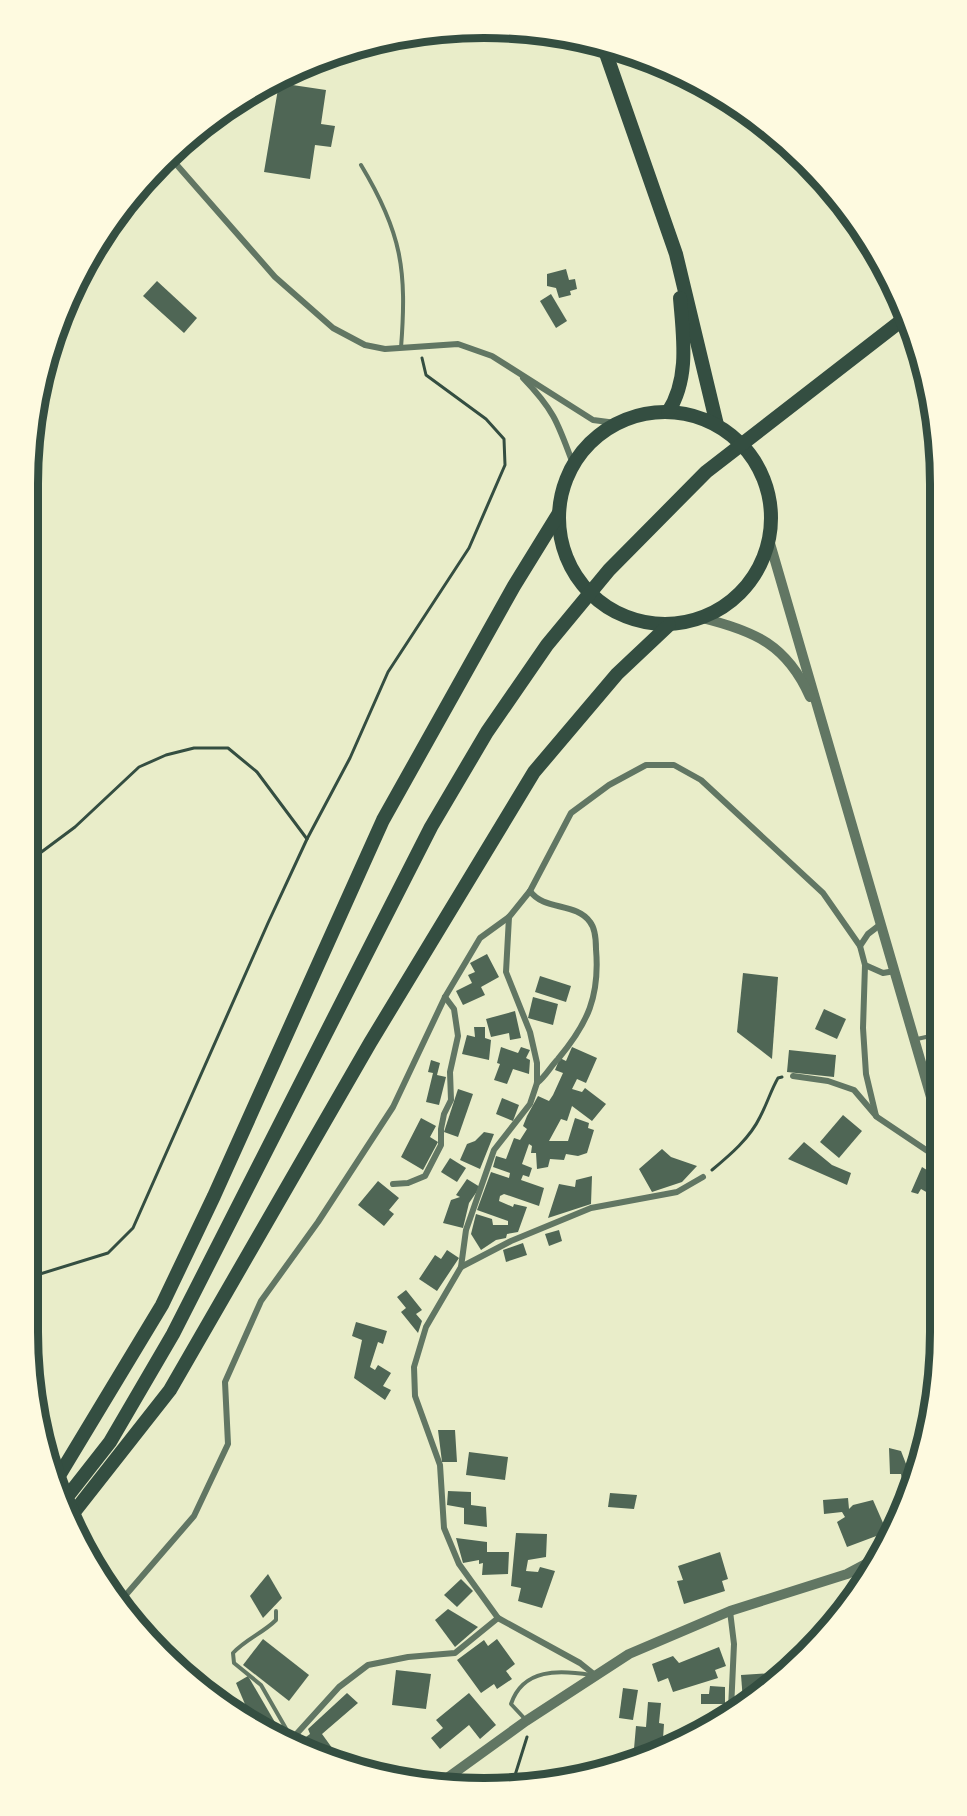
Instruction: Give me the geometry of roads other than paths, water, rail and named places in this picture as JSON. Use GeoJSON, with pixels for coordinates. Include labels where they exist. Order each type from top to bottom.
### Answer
{"type":"FeatureCollection","features":[{"type":"Feature","properties":{"kind":"highway"},"geometry":{"type":"LineString","coordinates":[[607,55],[676,254],[717,425]]}},
{"type":"Feature","properties":{"kind":"highway"},"geometry":{"type":"LineString","coordinates":[[668,412],[678,396],[684,361],[676,254]]}},
{"type":"Feature","properties":{"kind":"highway"},"geometry":{"type":"LineString","coordinates":[[68,1495],[110,1442],[173,1334],[431,827],[487,732],[547,645],[609,570],[706,472],[899,322]]}},
{"type":"Feature","properties":{"kind":"highway"},"geometry":{"type":"LineString","coordinates":[[668,412],[691,415],[717,425],[730,433],[754,460],[763,478],[771,509],[769,540],[759,567],[742,591],[720,609],[702,618],[669,625],[634,620],[609,609],[580,583],[567,561],[560,536],[558,513],[562,490],[573,464],[591,442],[616,423],[640,414],[668,412]]}},
{"type":"Feature","properties":{"kind":"highway"},"geometry":{"type":"LineString","coordinates":[[60,1474],[162,1305],[214,1196],[383,820],[514,586],[558,513]]}},
{"type":"Feature","properties":{"kind":"highway"},"geometry":{"type":"LineString","coordinates":[[75,1511],[170,1390],[370,1043],[534,772],[617,674],[669,625]]}},
{"type":"Feature","properties":{"kind":"street"},"geometry":{"type":"LineString","coordinates":[[174,162],[275,278],[333,328],[365,345],[385,349],[458,344],[492,356],[593,420],[616,423]]}},
{"type":"Feature","properties":{"kind":"street"},"geometry":{"type":"LineString","coordinates":[[516,371],[545,401],[559,424],[573,464]]}},
{"type":"Feature","properties":{"kind":"street"},"geometry":{"type":"LineString","coordinates":[[769,540],[800,637],[822,724],[930,1094]]}},
{"type":"Feature","properties":{"kind":"street"},"geometry":{"type":"LineString","coordinates":[[702,618],[733,625],[766,639],[801,676],[822,724]]}},
{"type":"Feature","properties":{"kind":"street"},"geometry":{"type":"LineString","coordinates":[[125,1596],[194,1516],[228,1444],[225,1382],[261,1301],[318,1222],[393,1107],[445,997],[480,938],[509,917],[530,891],[571,813],[609,785],[646,765],[674,765],[701,780],[823,893],[860,946],[865,965],[863,1028],[865,1062],[877,1117]]}},
{"type":"Feature","properties":{"kind":"street"},"geometry":{"type":"LineString","coordinates":[[530,891],[535,899],[580,913],[591,922],[596,939],[598,969],[595,992],[582,1030],[546,1077],[537,1083]]}},
{"type":"Feature","properties":{"kind":"street"},"geometry":{"type":"LineString","coordinates":[[509,917],[506,972],[530,1032],[537,1064],[537,1083],[530,1104],[494,1150],[466,1230],[461,1267],[426,1327],[414,1367],[415,1396],[440,1465],[444,1528],[459,1563],[498,1618],[580,1663],[595,1675]]}},
{"type":"Feature","properties":{"kind":"street"},"geometry":{"type":"LineString","coordinates":[[860,946],[868,934],[882,924]]}},
{"type":"Feature","properties":{"kind":"street"},"geometry":{"type":"LineString","coordinates":[[865,965],[883,973],[895,971]]}},
{"type":"Feature","properties":{"kind":"street"},"geometry":{"type":"LineString","coordinates":[[393,1184],[408,1184],[425,1176],[441,1145],[441,1129],[451,1100],[450,1072],[458,1036],[458,1021],[454,1009],[445,997]]}},
{"type":"Feature","properties":{"kind":"street"},"geometry":{"type":"LineString","coordinates":[[793,1076],[828,1081],[854,1090],[877,1117],[930,1153]]}},
{"type":"Feature","properties":{"kind":"street"},"geometry":{"type":"LineString","coordinates":[[461,1267],[511,1241],[591,1208],[677,1192],[703,1177]]}},
{"type":"Feature","properties":{"kind":"street"},"geometry":{"type":"LineString","coordinates":[[448,1777],[526,1720],[629,1654],[730,1611],[847,1574],[864,1565]]}},
{"type":"Feature","properties":{"kind":"street"},"geometry":{"type":"LineString","coordinates":[[847,1574],[858,1574]]}},
{"type":"Feature","properties":{"kind":"street"},"geometry":{"type":"LineString","coordinates":[[730,1611],[734,1644],[731,1703]]}},
{"type":"Feature","properties":{"kind":"street"},"geometry":{"type":"LineString","coordinates":[[294,1737],[339,1687],[368,1665],[408,1657],[455,1653],[498,1618]]}},
{"type":"Feature","properties":{"kind":"lane"},"geometry":{"type":"LineString","coordinates":[[361,165],[392,223],[402,262],[405,304],[401,348]]}},
{"type":"Feature","properties":{"kind":"lane"},"geometry":{"type":"LineString","coordinates":[[914,1040],[930,1036]]}},
{"type":"Feature","properties":{"kind":"lane"},"geometry":{"type":"LineString","coordinates":[[276,1611],[276,1620],[270,1626],[244,1640],[233,1653],[234,1663],[261,1685],[289,1735]]}},
{"type":"Feature","properties":{"kind":"lane"},"geometry":{"type":"LineString","coordinates":[[526,1720],[511,1704],[515,1692],[524,1681],[543,1674],[566,1671],[595,1675]]}}]}
